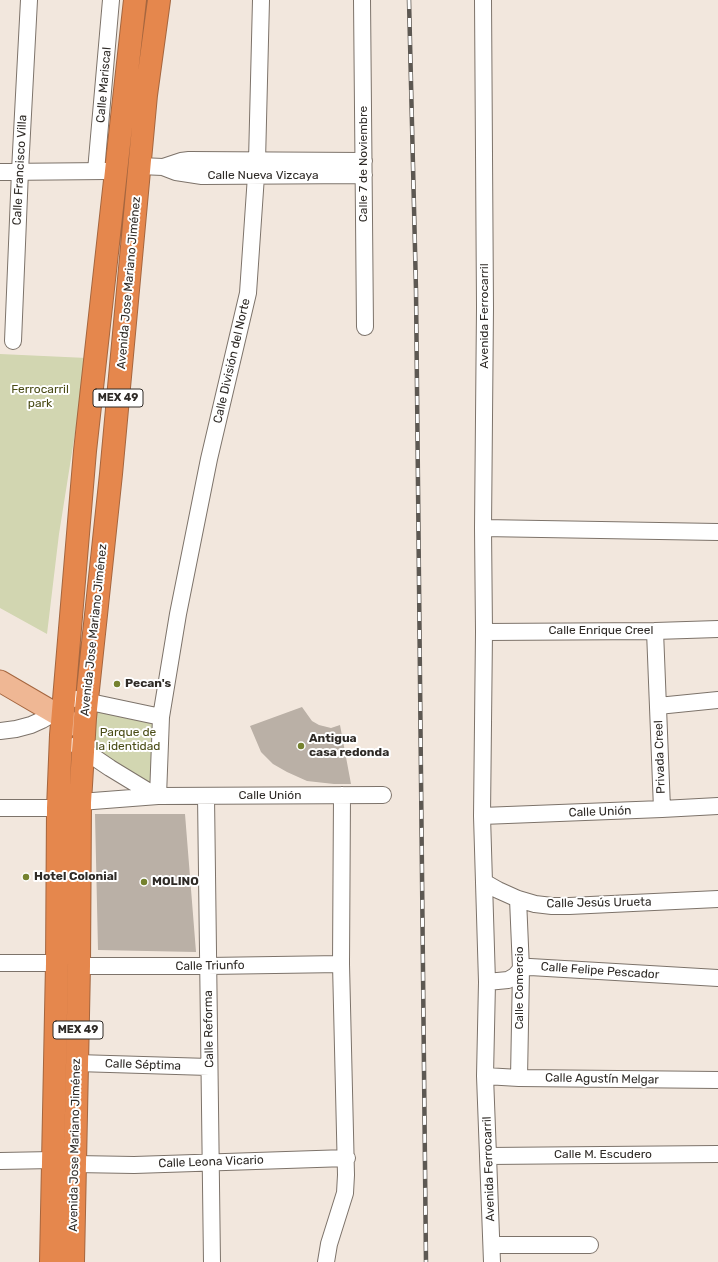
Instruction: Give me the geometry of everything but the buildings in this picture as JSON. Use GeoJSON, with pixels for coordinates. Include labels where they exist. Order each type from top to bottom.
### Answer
{"type":"FeatureCollection","features":[{"type":"Feature","properties":{"kind":"highway","name":"Avenida Jose Mariano Jiménez"},"geometry":{"type":"LineString","coordinates":[[51,1262],[57,963],[58,808],[61,716],[85,451],[106,171],[135,0]]}},
{"type":"Feature","properties":{"kind":"highway","name":"Avenida Jose Mariano Jiménez"},"geometry":{"type":"LineString","coordinates":[[73,1262],[79,966],[80,802],[83,740],[86,700],[111,474],[146,95],[159,0]]}},
{"type":"Feature","properties":{"kind":"main road"},"geometry":{"type":"LineString","coordinates":[[0,681],[61,716],[83,740]]}},
{"type":"Feature","properties":{"kind":"street","name":"Calle Francisco Villa"},"geometry":{"type":"LineString","coordinates":[[13,340],[29,0]]}},
{"type":"Feature","properties":{"kind":"street","name":"Calle Mariscal"},"geometry":{"type":"LineString","coordinates":[[106,171],[111,0]]}},
{"type":"Feature","properties":{"kind":"street","name":"Calle División del Norte"},"geometry":{"type":"LineString","coordinates":[[161,717],[178,614],[209,459],[248,293],[256,169],[261,0]]}},
{"type":"Feature","properties":{"kind":"street","name":"Calle 7 de Noviembre"},"geometry":{"type":"LineString","coordinates":[[362,0],[365,327]]}},
{"type":"Feature","properties":{"kind":"street","name":"Avenida Ferrocarril"},"geometry":{"type":"LineString","coordinates":[[483,0],[485,307],[482,816],[487,982],[485,1076],[492,1262]]}},
{"type":"Feature","properties":{"kind":"street","name":"Calle Nueva Vizcaya"},"geometry":{"type":"LineString","coordinates":[[140,166],[163,167],[189,160],[256,169],[364,168]]}},
{"type":"Feature","properties":{"kind":"street"},"geometry":{"type":"LineString","coordinates":[[0,172],[106,171]]}},
{"type":"Feature","properties":{"kind":"street"},"geometry":{"type":"LineString","coordinates":[[483,528],[718,532]]}},
{"type":"Feature","properties":{"kind":"street","name":"Calle Enrique Creel"},"geometry":{"type":"LineString","coordinates":[[484,632],[718,629]]}},
{"type":"Feature","properties":{"kind":"street","name":"Privada Creel"},"geometry":{"type":"LineString","coordinates":[[655,631],[662,809]]}},
{"type":"Feature","properties":{"kind":"street"},"geometry":{"type":"LineString","coordinates":[[0,731],[16,729],[42,720],[61,716],[86,700],[161,717],[157,796],[121,775],[83,740]]}},
{"type":"Feature","properties":{"kind":"street","name":"Privada Creel"},"geometry":{"type":"LineString","coordinates":[[658,706],[718,700]]}},
{"type":"Feature","properties":{"kind":"street","name":"Calle Unión"},"geometry":{"type":"LineString","coordinates":[[80,802],[157,796],[383,795]]}},
{"type":"Feature","properties":{"kind":"street","name":"Calle Reforma"},"geometry":{"type":"LineString","coordinates":[[206,796],[212,1262]]}},
{"type":"Feature","properties":{"kind":"street"},"geometry":{"type":"LineString","coordinates":[[326,1262],[329,1244],[345,1193],[347,1158],[341,964],[342,796]]}},
{"type":"Feature","properties":{"kind":"street","name":"Calle Unión"},"geometry":{"type":"LineString","coordinates":[[482,816],[718,806]]}},
{"type":"Feature","properties":{"kind":"street"},"geometry":{"type":"LineString","coordinates":[[0,808],[58,808]]}},
{"type":"Feature","properties":{"kind":"street","name":"Calle Jesús Urueta"},"geometry":{"type":"LineString","coordinates":[[484,882],[518,899],[535,904],[568,906],[718,899]]}},
{"type":"Feature","properties":{"kind":"street","name":"Calle Comercio"},"geometry":{"type":"LineString","coordinates":[[518,899],[521,969],[519,1078]]}},
{"type":"Feature","properties":{"kind":"street"},"geometry":{"type":"LineString","coordinates":[[0,963],[57,963]]}},
{"type":"Feature","properties":{"kind":"street","name":"Calle Triunfo"},"geometry":{"type":"LineString","coordinates":[[79,966],[341,964]]}},
{"type":"Feature","properties":{"kind":"street","name":"Calle Felipe Pescador"},"geometry":{"type":"LineString","coordinates":[[521,969],[530,967],[718,978]]}},
{"type":"Feature","properties":{"kind":"street"},"geometry":{"type":"LineString","coordinates":[[487,982],[508,980],[515,976],[521,969]]}},
{"type":"Feature","properties":{"kind":"street","name":"Calle Séptima"},"geometry":{"type":"LineString","coordinates":[[77,1063],[210,1067]]}},
{"type":"Feature","properties":{"kind":"street","name":"Calle Agustín Melgar"},"geometry":{"type":"LineString","coordinates":[[485,1076],[519,1078],[718,1080]]}},
{"type":"Feature","properties":{"kind":"street","name":"Calle M. Escudero"},"geometry":{"type":"LineString","coordinates":[[488,1156],[718,1154]]}},
{"type":"Feature","properties":{"kind":"street","name":"Calle Leona Vicario"},"geometry":{"type":"LineString","coordinates":[[75,1164],[134,1165],[347,1158]]}},
{"type":"Feature","properties":{"kind":"street"},"geometry":{"type":"LineString","coordinates":[[0,1161],[53,1160]]}},
{"type":"Feature","properties":{"kind":"street"},"geometry":{"type":"LineString","coordinates":[[492,1245],[590,1245]]}},
{"type":"Feature","properties":{"kind":"green space","name":"Ferrocarril park"},"geometry":{"type":"Polygon","coordinates":[[[0,354],[87,358],[59,534],[47,634],[0,608],[0,354]]]}},
{"type":"Feature","properties":{"kind":"green space","name":"Parque de la identidad"},"geometry":{"type":"Polygon","coordinates":[[[90,705],[158,719],[155,793],[94,748],[90,705]]]}},
{"type":"Feature","properties":{"kind":"railway"},"geometry":{"type":"LineString","coordinates":[[409,0],[416,290],[426,1262]]}},
{"type":"Feature","properties":{"kind":"place","name":"Pecan's"},"geometry":{"type":"Point","coordinates":[117,684]}},
{"type":"Feature","properties":{"kind":"place","name":"Antigua casa redonda"},"geometry":{"type":"Point","coordinates":[301,746]}},
{"type":"Feature","properties":{"kind":"place","name":"Hotel Colonial"},"geometry":{"type":"Point","coordinates":[26,877]}},
{"type":"Feature","properties":{"kind":"place","name":"MOLINO"},"geometry":{"type":"Point","coordinates":[144,882]}}]}
